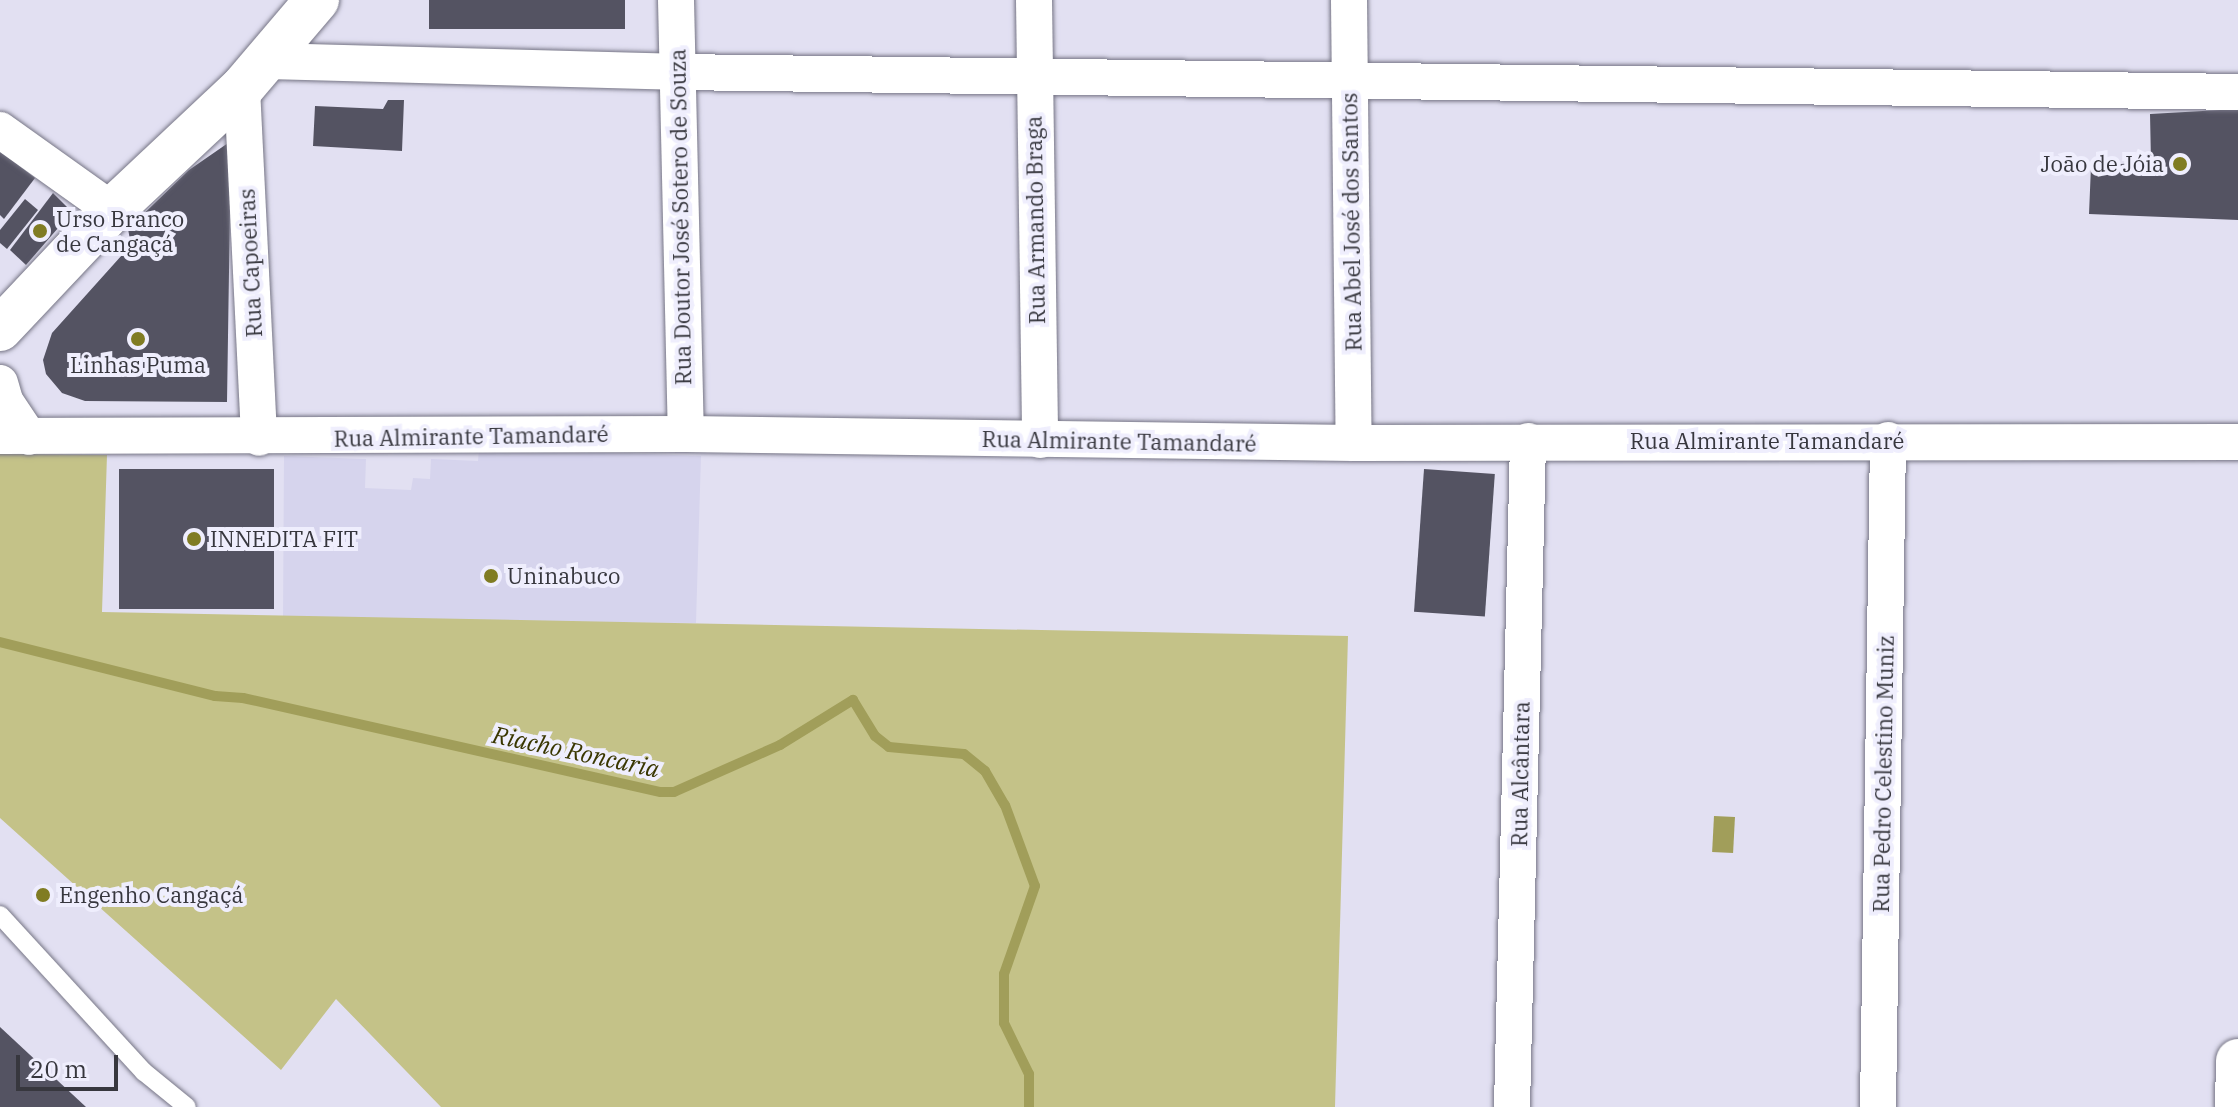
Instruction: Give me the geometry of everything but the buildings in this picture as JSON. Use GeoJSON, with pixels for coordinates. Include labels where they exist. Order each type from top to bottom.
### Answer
{"type":"FeatureCollection","features":[{"type":"Feature","properties":{"kind":"main road"},"geometry":{"type":"LineString","coordinates":[[0,329],[112,210],[254,74],[317,0]]}},
{"type":"Feature","properties":{"kind":"main road"},"geometry":{"type":"LineString","coordinates":[[2237,1107],[2238,1061]]}},
{"type":"Feature","properties":{"kind":"street","name":"Rua Doutor José Sotero de Souza"},"geometry":{"type":"LineString","coordinates":[[676,0],[675,72],[686,434]]}},
{"type":"Feature","properties":{"kind":"street","name":"Rua Armando Braga"},"geometry":{"type":"LineString","coordinates":[[1034,0],[1032,76],[1040,440]]}},
{"type":"Feature","properties":{"kind":"street","name":"Rua Abel José dos Santos"},"geometry":{"type":"LineString","coordinates":[[1349,0],[1354,443]]}},
{"type":"Feature","properties":{"kind":"street"},"geometry":{"type":"LineString","coordinates":[[254,74],[675,72],[2238,92]]}},
{"type":"Feature","properties":{"kind":"street","name":"Rua Capoeiras"},"geometry":{"type":"LineString","coordinates":[[254,74],[259,438]]}},
{"type":"Feature","properties":{"kind":"street"},"geometry":{"type":"LineString","coordinates":[[0,130],[112,210]]}},
{"type":"Feature","properties":{"kind":"street"},"geometry":{"type":"LineString","coordinates":[[0,383],[14,436]]}},
{"type":"Feature","properties":{"kind":"street","name":"Rua Almirante Tamandaré"},"geometry":{"type":"LineString","coordinates":[[14,436],[259,438],[686,434],[1354,443],[2238,442]]}},
{"type":"Feature","properties":{"kind":"street","name":"Rua Pedro Celestino Muniz"},"geometry":{"type":"LineString","coordinates":[[1878,1107],[1888,440]]}},
{"type":"Feature","properties":{"kind":"street","name":"Rua Alcântara"},"geometry":{"type":"LineString","coordinates":[[1512,1107],[1528,441]]}},
{"type":"Feature","properties":{"kind":"lane"},"geometry":{"type":"LineString","coordinates":[[0,915],[144,1072],[187,1107]]}},
{"type":"Feature","properties":{"kind":"shaded area","name":"Uninabuco"},"geometry":{"type":"Polygon","coordinates":[[[479,448],[701,456],[696,623],[283,619],[284,456],[366,459],[365,488],[411,490],[413,478],[430,479],[431,459],[478,461],[479,448]]]}},
{"type":"Feature","properties":{"kind":"shaded area"},"geometry":{"type":"Polygon","coordinates":[[[0,454],[107,455],[102,612],[1348,636],[1335,1107],[441,1107],[336,999],[281,1070],[0,818],[0,454]]]}},
{"type":"Feature","properties":{"kind":"shaded area"},"geometry":{"type":"Polygon","coordinates":[[[1714,816],[1735,817],[1733,853],[1712,852],[1714,816]]]}},
{"type":"Feature","properties":{"kind":"waterway","name":"Riacho Roncaria"},"geometry":{"type":"LineString","coordinates":[[0,642],[215,696],[243,698],[661,792],[674,792],[780,745],[853,700],[875,736],[889,747],[964,754],[985,771],[1005,805],[1035,886],[1004,974],[1004,1023],[1029,1074],[1029,1107]]}},
{"type":"Feature","properties":{"kind":"place","name":"João de Jóia"},"geometry":{"type":"Point","coordinates":[2180,164]}},
{"type":"Feature","properties":{"kind":"place","name":"Urso Branco de Cangaçá"},"geometry":{"type":"Point","coordinates":[40,231]}},
{"type":"Feature","properties":{"kind":"place","name":"Linhas Puma"},"geometry":{"type":"Point","coordinates":[138,339]}},
{"type":"Feature","properties":{"kind":"place","name":"INNEDITA FIT"},"geometry":{"type":"Point","coordinates":[194,539]}},
{"type":"Feature","properties":{"kind":"place","name":"Uninabuco"},"geometry":{"type":"Point","coordinates":[491,576]}},
{"type":"Feature","properties":{"kind":"place","name":"Engenho Cangaçá"},"geometry":{"type":"Point","coordinates":[43,895]}}]}
